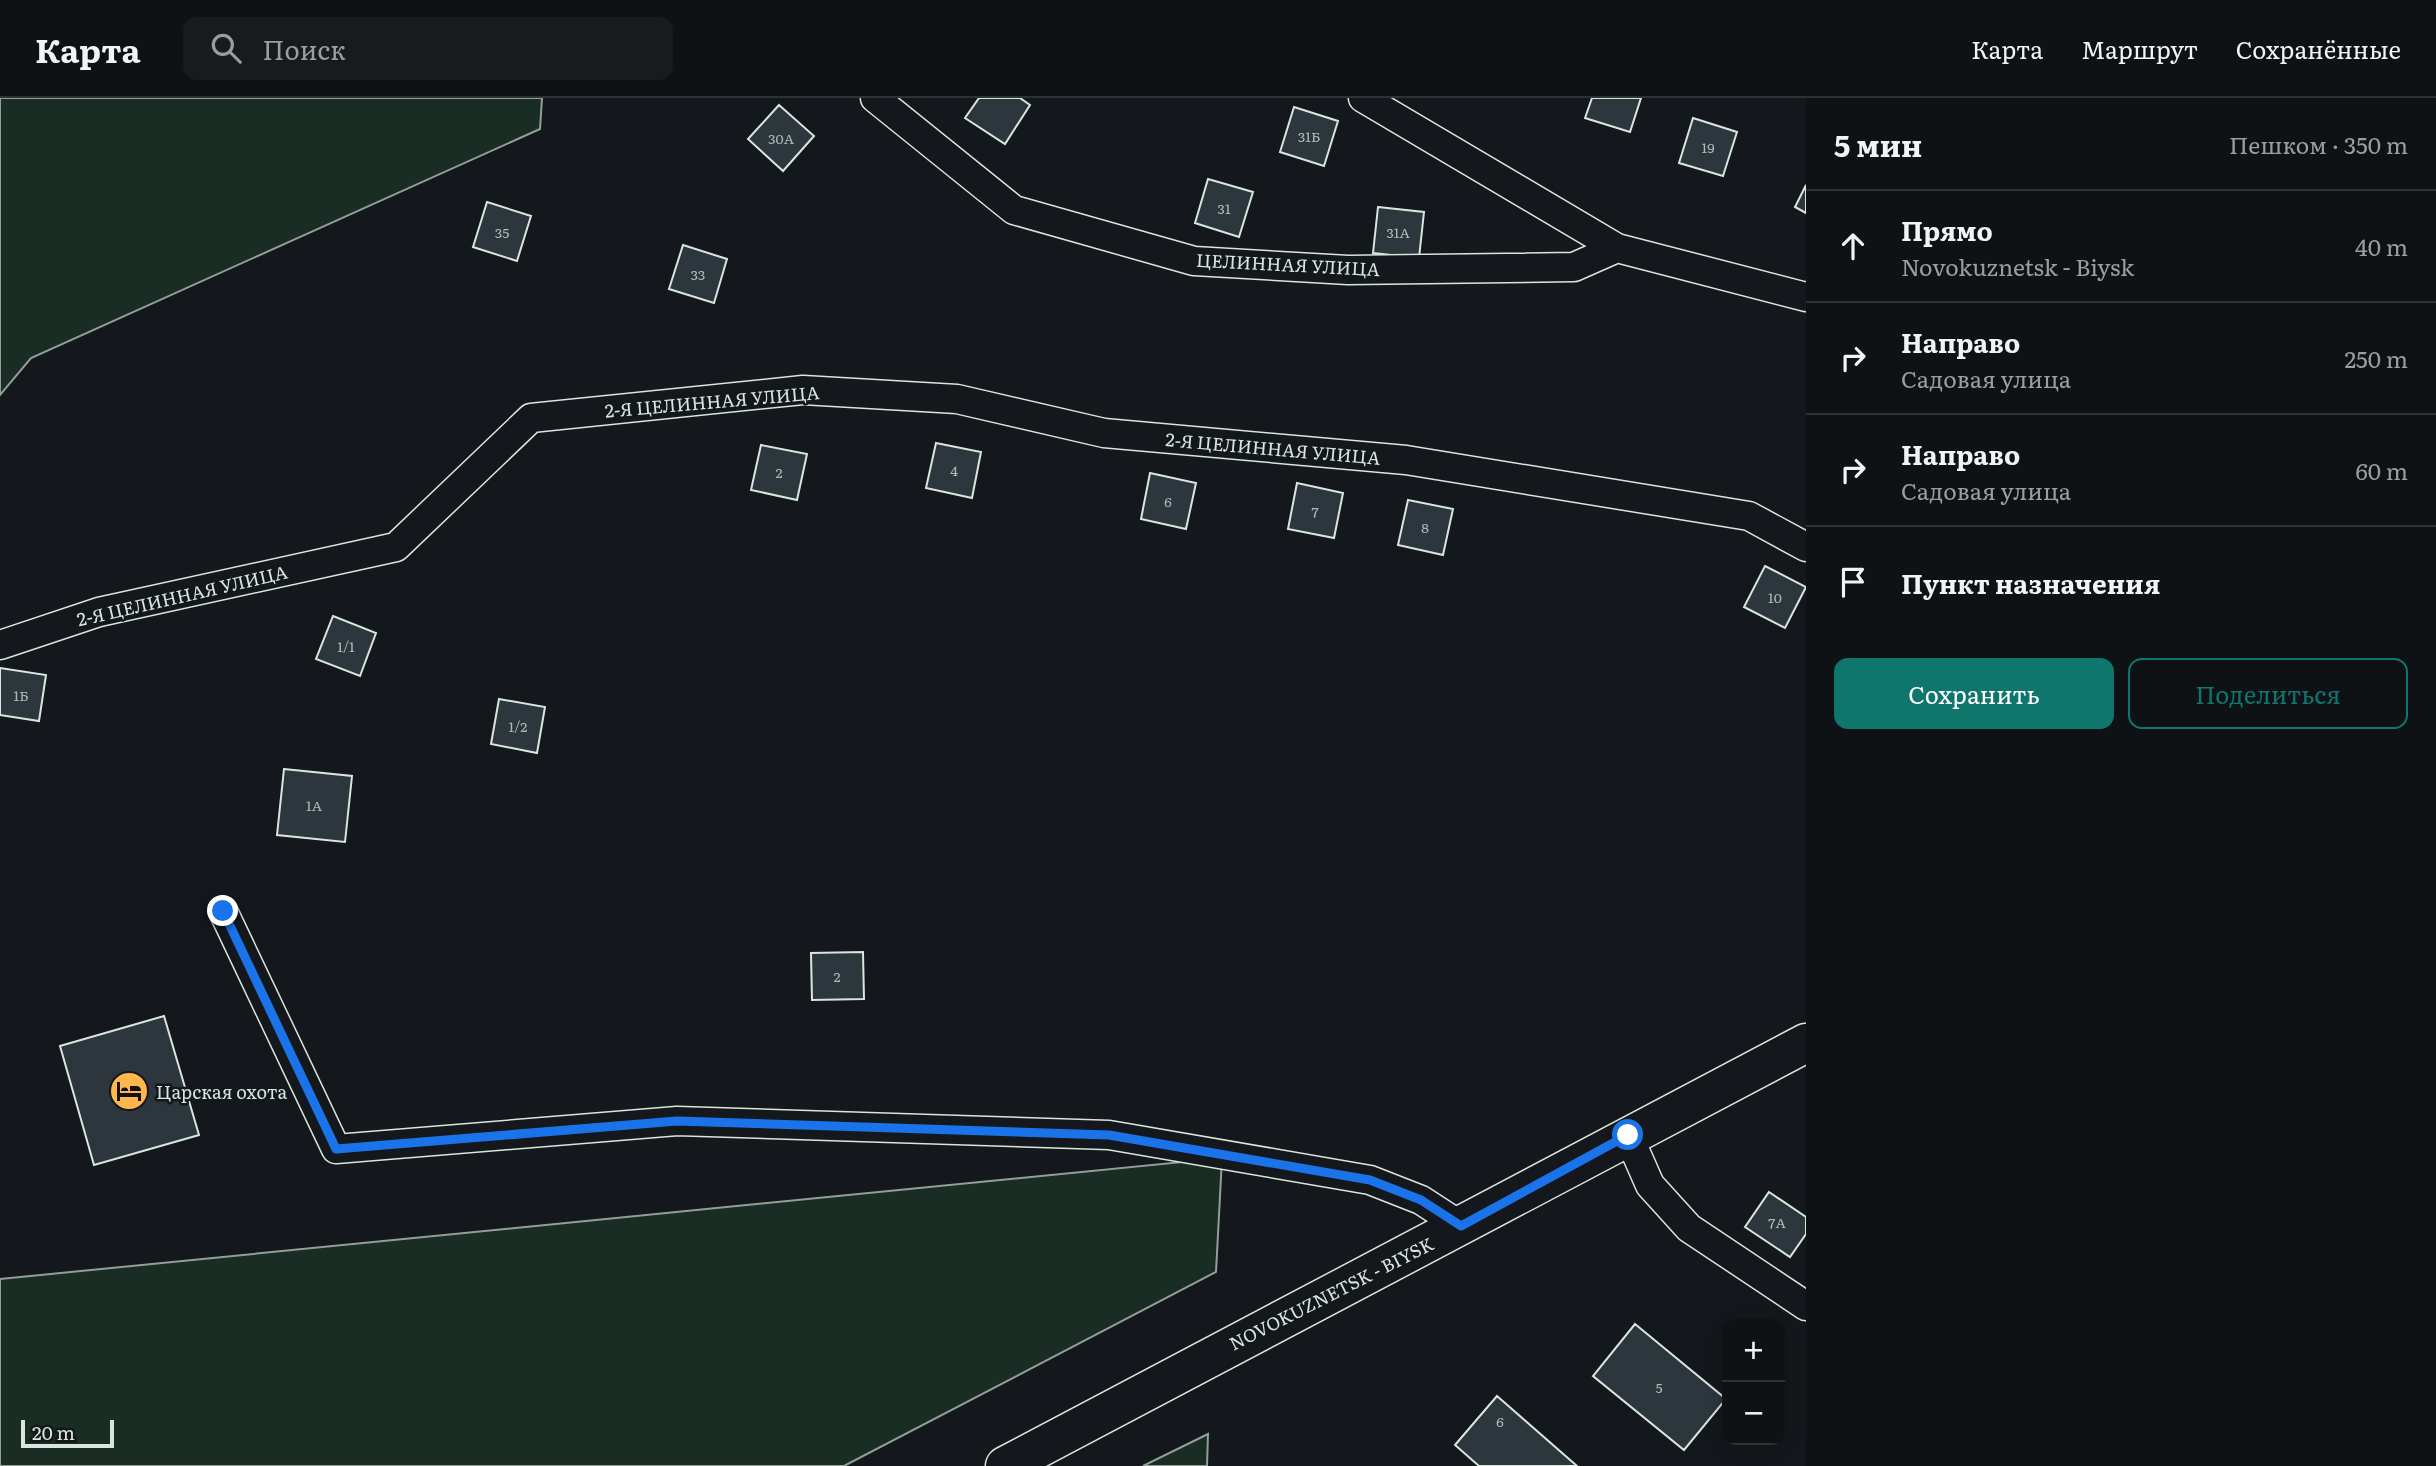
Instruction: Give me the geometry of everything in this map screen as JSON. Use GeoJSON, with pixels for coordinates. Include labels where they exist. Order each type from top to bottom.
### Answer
{"type":"FeatureCollection","features":[{"type":"Feature","properties":{"kind":"main road","name":"NOVOKUZNETSK - BIYSK"},"geometry":{"type":"LineString","coordinates":[[1005,1466],[1806,1043]]}},
{"type":"Feature","properties":{"kind":"street","name":"ЦЕЛИННАЯ УЛИЦА"},"geometry":{"type":"LineString","coordinates":[[875,98],[1014,210],[1194,261],[1348,270],[1574,267],[1617,248]]}},
{"type":"Feature","properties":{"kind":"street"},"geometry":{"type":"LineString","coordinates":[[1363,98],[1617,248],[1806,298]]}},
{"type":"Feature","properties":{"kind":"street","name":"2-Я ЦЕЛИННАЯ УЛИЦА"},"geometry":{"type":"LineString","coordinates":[[0,645],[99,611],[396,547],[531,418],[803,390],[957,399],[1104,433],[1406,460],[1749,516],[1806,547]]}},
{"type":"Feature","properties":{"kind":"street"},"geometry":{"type":"LineString","coordinates":[[223,911],[336,1149],[677,1121],[1109,1135],[1370,1180],[1421,1200],[1461,1226]]}},
{"type":"Feature","properties":{"kind":"street"},"geometry":{"type":"LineString","coordinates":[[1628,1135],[1650,1185],[1689,1228],[1806,1306]]}},
{"type":"Feature","properties":{"kind":"green space"},"geometry":{"type":"Polygon","coordinates":[[[0,98],[542,98],[540,129],[31,358],[0,395],[0,98]]]}},
{"type":"Feature","properties":{"kind":"green space"},"geometry":{"type":"Polygon","coordinates":[[[1222,1158],[1216,1272],[844,1466],[0,1466],[0,1279],[1222,1158]]]}},
{"type":"Feature","properties":{"kind":"green space"},"geometry":{"type":"Polygon","coordinates":[[[1208,1434],[1207,1466],[1143,1466],[1208,1434]]]}},
{"type":"Feature","properties":{"kind":"building"},"geometry":{"type":"Polygon","coordinates":[[[979,98],[1020,98],[1030,105],[1005,144],[965,118],[979,98]]]}},
{"type":"Feature","properties":{"kind":"building"},"geometry":{"type":"Polygon","coordinates":[[[1592,98],[1641,98],[1630,132],[1585,118],[1592,98]]]}},
{"type":"Feature","properties":{"kind":"building"},"geometry":{"type":"Polygon","coordinates":[[[779,105],[814,136],[783,171],[748,139],[779,105]]]}},
{"type":"Feature","properties":{"kind":"building"},"geometry":{"type":"Polygon","coordinates":[[[1294,107],[1338,121],[1324,166],[1280,152],[1294,107]]]}},
{"type":"Feature","properties":{"kind":"building"},"geometry":{"type":"Polygon","coordinates":[[[1693,118],[1737,132],[1723,176],[1679,163],[1693,118]]]}},
{"type":"Feature","properties":{"kind":"building"},"geometry":{"type":"Polygon","coordinates":[[[1208,179],[1253,192],[1239,237],[1195,223],[1208,179]]]}},
{"type":"Feature","properties":{"kind":"building"},"geometry":{"type":"Polygon","coordinates":[[[1806,185],[1806,213],[1795,207],[1806,185]]]}},
{"type":"Feature","properties":{"kind":"building"},"geometry":{"type":"Polygon","coordinates":[[[487,202],[531,216],[517,261],[473,247],[487,202]]]}},
{"type":"Feature","properties":{"kind":"building"},"geometry":{"type":"Polygon","coordinates":[[[1378,207],[1424,212],[1419,258],[1373,253],[1378,207]]]}},
{"type":"Feature","properties":{"kind":"building"},"geometry":{"type":"Polygon","coordinates":[[[683,245],[727,259],[714,303],[669,289],[683,245]]]}},
{"type":"Feature","properties":{"kind":"building"},"geometry":{"type":"Polygon","coordinates":[[[936,443],[981,452],[972,498],[926,488],[936,443]]]}},
{"type":"Feature","properties":{"kind":"building"},"geometry":{"type":"Polygon","coordinates":[[[761,445],[807,454],[797,500],[751,490],[761,445]]]}},
{"type":"Feature","properties":{"kind":"building"},"geometry":{"type":"Polygon","coordinates":[[[1150,473],[1196,483],[1186,529],[1141,519],[1150,473]]]}},
{"type":"Feature","properties":{"kind":"building"},"geometry":{"type":"Polygon","coordinates":[[[1297,483],[1343,493],[1334,538],[1288,529],[1297,483]]]}},
{"type":"Feature","properties":{"kind":"building"},"geometry":{"type":"Polygon","coordinates":[[[1408,500],[1453,509],[1443,555],[1398,545],[1408,500]]]}},
{"type":"Feature","properties":{"kind":"building"},"geometry":{"type":"Polygon","coordinates":[[[1765,566],[1806,587],[1785,628],[1744,607],[1765,566]]]}},
{"type":"Feature","properties":{"kind":"building"},"geometry":{"type":"Polygon","coordinates":[[[333,616],[376,633],[360,676],[316,659],[333,616]]]}},
{"type":"Feature","properties":{"kind":"building"},"geometry":{"type":"Polygon","coordinates":[[[0,668],[46,675],[39,721],[0,715],[0,668]]]}},
{"type":"Feature","properties":{"kind":"building"},"geometry":{"type":"Polygon","coordinates":[[[499,699],[545,707],[537,753],[491,744],[499,699]]]}},
{"type":"Feature","properties":{"kind":"building"},"geometry":{"type":"Polygon","coordinates":[[[284,769],[352,776],[345,842],[277,835],[284,769]]]}},
{"type":"Feature","properties":{"kind":"building"},"geometry":{"type":"Polygon","coordinates":[[[863,952],[864,999],[812,1000],[811,953],[863,952]]]}},
{"type":"Feature","properties":{"kind":"building","name":"Царская охота"},"geometry":{"type":"Polygon","coordinates":[[[164,1016],[199,1135],[94,1165],[60,1046],[164,1016]]]}},
{"type":"Feature","properties":{"kind":"building"},"geometry":{"type":"Polygon","coordinates":[[[1769,1192],[1806,1217],[1806,1234],[1790,1257],[1745,1227],[1769,1192]]]}},
{"type":"Feature","properties":{"kind":"building"},"geometry":{"type":"Polygon","coordinates":[[[1635,1324],[1722,1396],[1722,1404],[1684,1450],[1593,1376],[1635,1324]]]}},
{"type":"Feature","properties":{"kind":"building"},"geometry":{"type":"Polygon","coordinates":[[[1497,1396],[1577,1466],[1479,1466],[1455,1445],[1497,1396]]]}},
{"type":"Feature","properties":{"kind":"place","name":"Царская охота"},"geometry":{"type":"Point","coordinates":[129,1091]}},
{"type":"Feature","properties":{"kind":"route"},"geometry":{"type":"LineString","coordinates":[[223,911],[336,1149],[677,1121],[1109,1135],[1370,1180],[1421,1200],[1461,1226],[1628,1135]]}}]}
